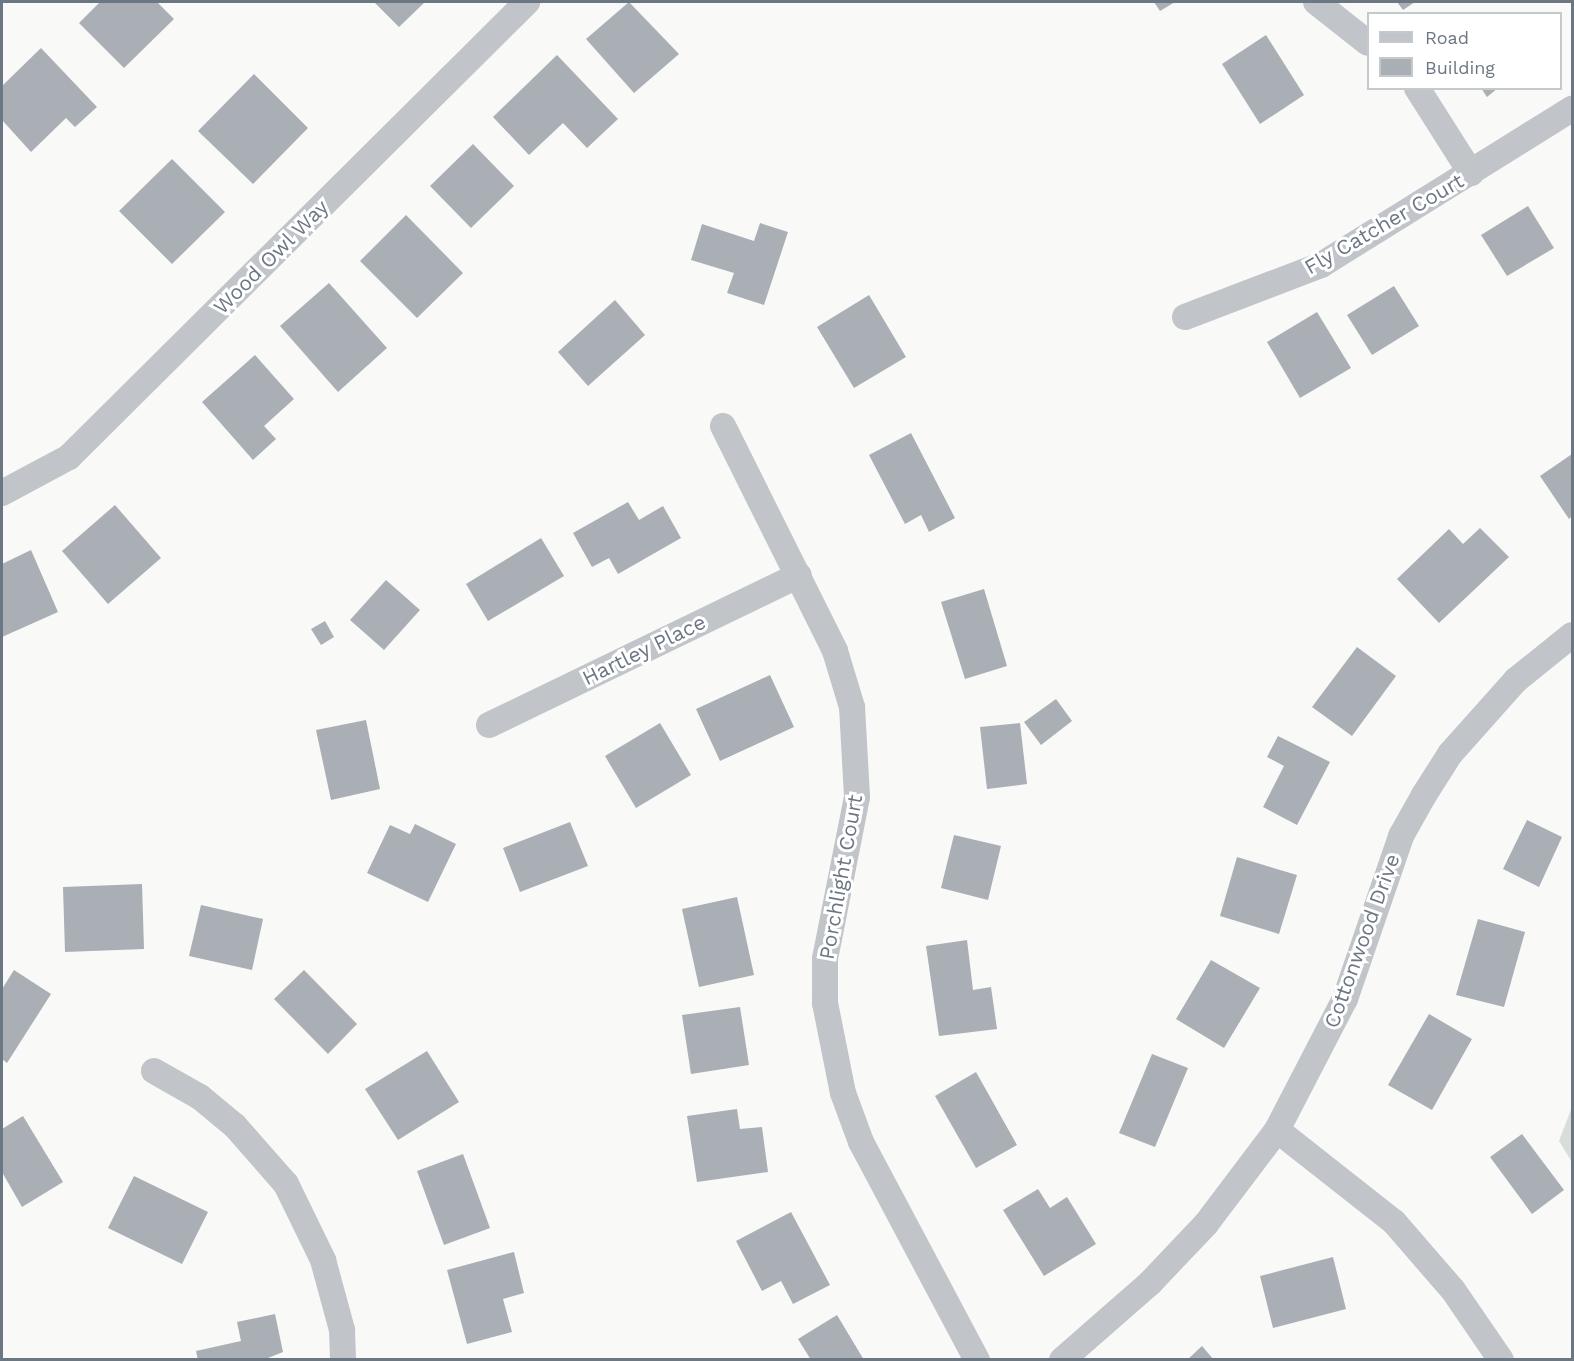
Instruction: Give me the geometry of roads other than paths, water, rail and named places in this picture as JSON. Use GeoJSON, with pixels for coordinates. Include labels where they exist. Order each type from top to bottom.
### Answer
{"type":"FeatureCollection","features":[{"type":"Feature","properties":{"kind":"street","name":"Wood Owl Way"},"geometry":{"type":"LineString","coordinates":[[2,493],[69,457],[527,2]]}},
{"type":"Feature","properties":{"kind":"street"},"geometry":{"type":"LineString","coordinates":[[1316,2],[1367,42]]}},
{"type":"Feature","properties":{"kind":"street"},"geometry":{"type":"LineString","coordinates":[[1419,90],[1471,173]]}},
{"type":"Feature","properties":{"kind":"street","name":"Fly Catcher Court"},"geometry":{"type":"LineString","coordinates":[[1185,317],[1321,265],[1572,109]]}},
{"type":"Feature","properties":{"kind":"street","name":"Porchlight Court"},"geometry":{"type":"LineString","coordinates":[[723,426],[835,651],[852,707],[858,753],[856,807],[825,959],[832,1050],[861,1142],[977,1359]]}},
{"type":"Feature","properties":{"kind":"street","name":"Hartley Place"},"geometry":{"type":"LineString","coordinates":[[489,725],[799,575]]}},
{"type":"Feature","properties":{"kind":"street","name":"Cottonwood Drive"},"geometry":{"type":"LineString","coordinates":[[1062,1359],[1150,1282],[1206,1224],[1277,1130],[1345,999],[1401,836],[1424,795],[1483,715],[1516,680],[1572,635]]}},
{"type":"Feature","properties":{"kind":"street"},"geometry":{"type":"LineString","coordinates":[[154,1071],[200,1097],[235,1126],[286,1184],[323,1260],[342,1330],[343,1359]]}},
{"type":"Feature","properties":{"kind":"street"},"geometry":{"type":"LineString","coordinates":[[1277,1130],[1394,1222],[1453,1290],[1501,1359]]}}]}
